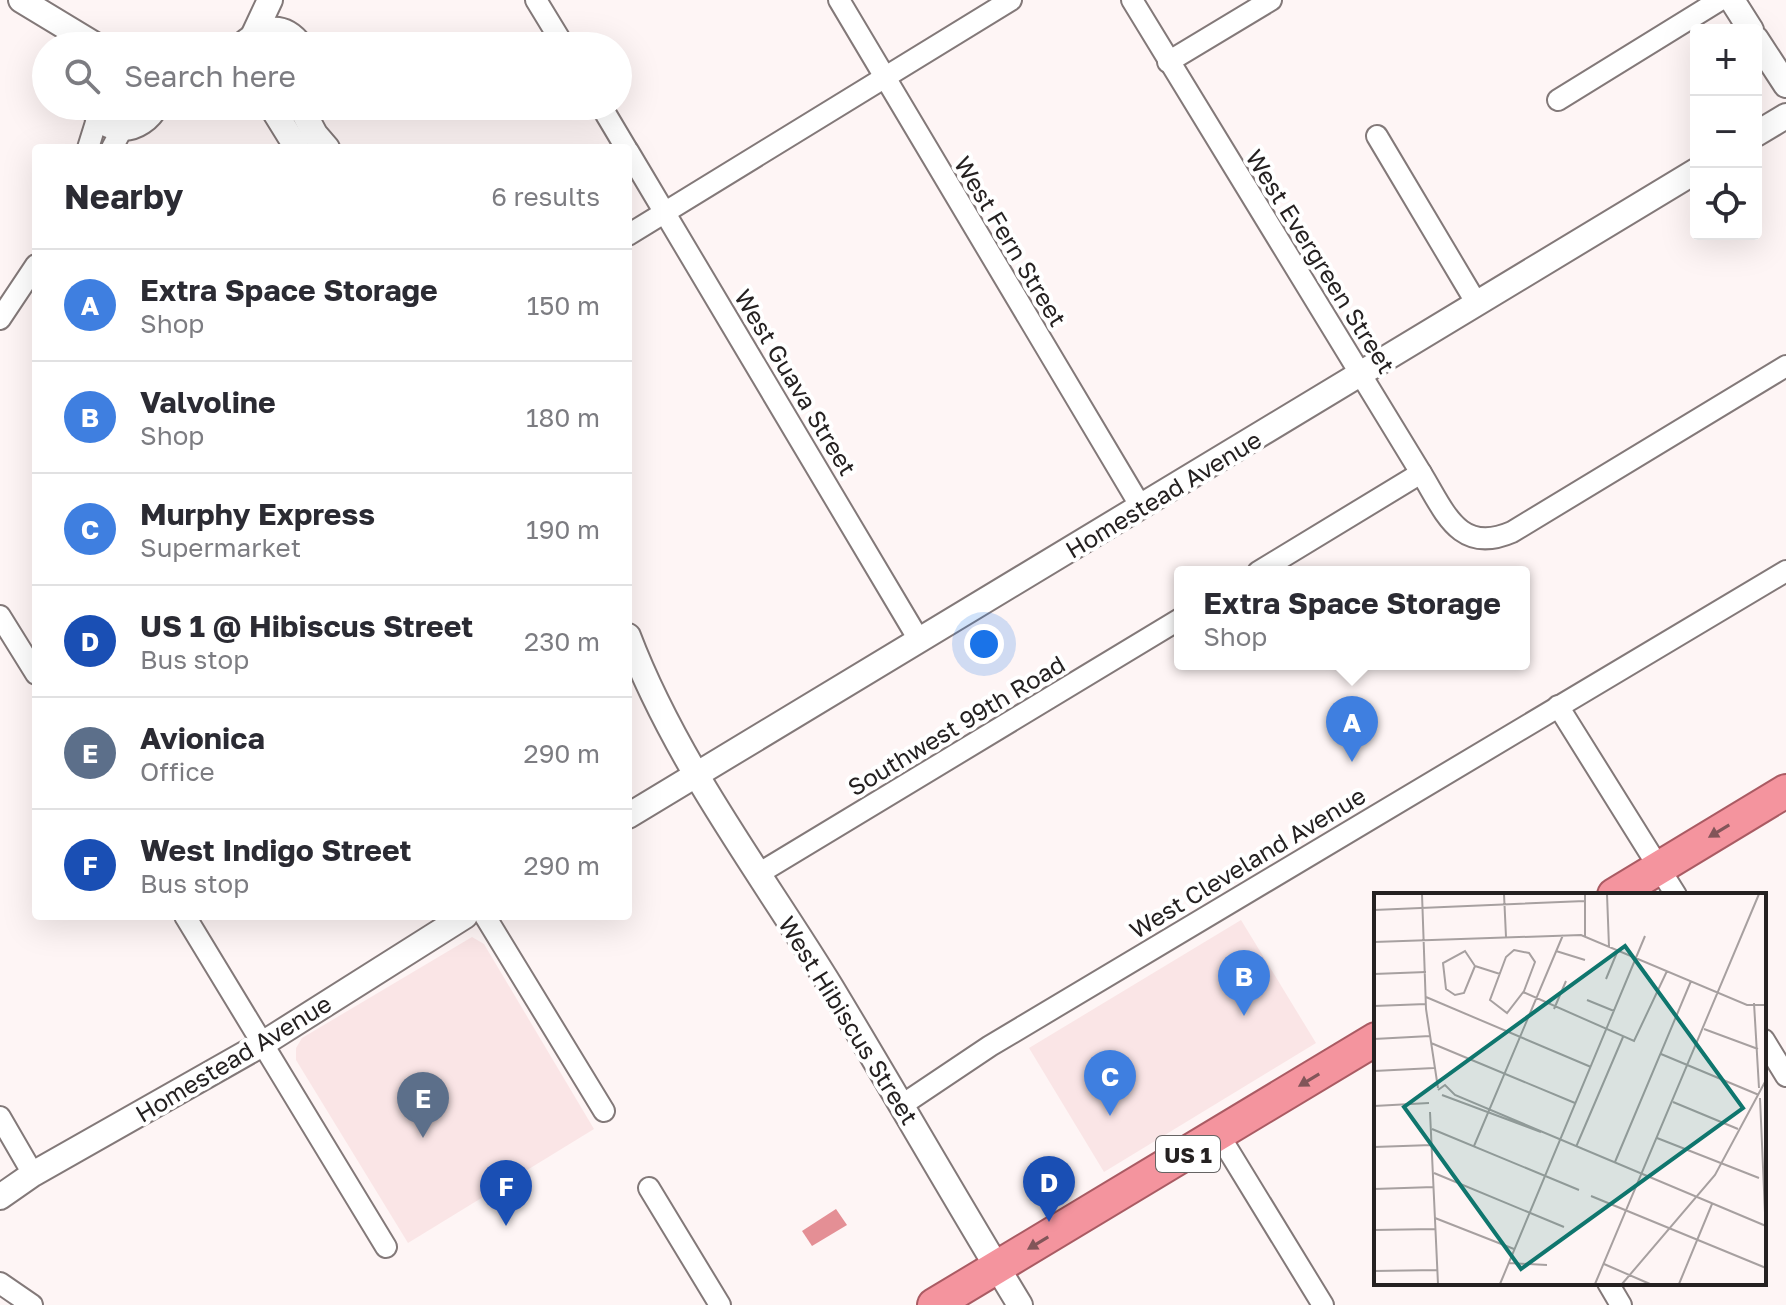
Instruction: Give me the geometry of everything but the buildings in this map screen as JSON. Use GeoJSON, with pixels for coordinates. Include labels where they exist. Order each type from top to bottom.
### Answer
{"type":"FeatureCollection","features":[{"type":"Feature","properties":{"kind":"highway"},"geometry":{"type":"LineString","coordinates":[[1617,893],[1786,791]]}},
{"type":"Feature","properties":{"kind":"highway","name":"US 1"},"geometry":{"type":"LineString","coordinates":[[934,1305],[1374,1040]]}},
{"type":"Feature","properties":{"kind":"street"},"geometry":{"type":"LineString","coordinates":[[21,0],[78,32]]}},
{"type":"Feature","properties":{"kind":"street"},"geometry":{"type":"LineString","coordinates":[[252,32],[270,0]]}},
{"type":"Feature","properties":{"kind":"street"},"geometry":{"type":"LineString","coordinates":[[287,0],[286,19],[292,32]]}},
{"type":"Feature","properties":{"kind":"street"},"geometry":{"type":"LineString","coordinates":[[536,0],[555,32]]}},
{"type":"Feature","properties":{"kind":"street","name":"West Fern Street"},"geometry":{"type":"LineString","coordinates":[[839,0],[1141,507]]}},
{"type":"Feature","properties":{"kind":"street"},"geometry":{"type":"LineString","coordinates":[[632,233],[1011,0]]}},
{"type":"Feature","properties":{"kind":"street","name":"West Evergreen Street"},"geometry":{"type":"LineString","coordinates":[[1132,0],[1451,520],[1477,540],[1495,539],[1512,532],[1786,366]]}},
{"type":"Feature","properties":{"kind":"street"},"geometry":{"type":"LineString","coordinates":[[1168,62],[1271,0]]}},
{"type":"Feature","properties":{"kind":"street"},"geometry":{"type":"LineString","coordinates":[[1558,100],[1720,0]]}},
{"type":"Feature","properties":{"kind":"street"},"geometry":{"type":"LineString","coordinates":[[1732,0],[1747,24]]}},
{"type":"Feature","properties":{"kind":"street"},"geometry":{"type":"LineString","coordinates":[[48,18],[60,32]]}},
{"type":"Feature","properties":{"kind":"street"},"geometry":{"type":"LineString","coordinates":[[1762,48],[1786,85]]}},
{"type":"Feature","properties":{"kind":"street"},"geometry":{"type":"LineString","coordinates":[[1762,130],[1786,116]]}},
{"type":"Feature","properties":{"kind":"street"},"geometry":{"type":"LineString","coordinates":[[89,144],[93,120]]}},
{"type":"Feature","properties":{"kind":"street"},"geometry":{"type":"LineString","coordinates":[[105,120],[117,139],[147,120]]}},
{"type":"Feature","properties":{"kind":"street"},"geometry":{"type":"LineString","coordinates":[[280,120],[295,144]]}},
{"type":"Feature","properties":{"kind":"street"},"geometry":{"type":"LineString","coordinates":[[308,120],[324,144]]}},
{"type":"Feature","properties":{"kind":"street","name":"West Guava Street"},"geometry":{"type":"LineString","coordinates":[[609,120],[624,144]]}},
{"type":"Feature","properties":{"kind":"street"},"geometry":{"type":"LineString","coordinates":[[1377,136],[1477,304]]}},
{"type":"Feature","properties":{"kind":"street","name":"West Guava Street"},"geometry":{"type":"LineString","coordinates":[[632,157],[919,640]]}},
{"type":"Feature","properties":{"kind":"street","name":"Homestead Avenue"},"geometry":{"type":"LineString","coordinates":[[632,814],[1690,175]]}},
{"type":"Feature","properties":{"kind":"street"},"geometry":{"type":"LineString","coordinates":[[1,314],[32,271]]}},
{"type":"Feature","properties":{"kind":"street"},"geometry":{"type":"LineString","coordinates":[[1268,566],[1421,473]]}},
{"type":"Feature","properties":{"kind":"street","name":"West Cleveland Avenue"},"geometry":{"type":"LineString","coordinates":[[902,1105],[990,1046],[1786,571]]}},
{"type":"Feature","properties":{"kind":"street"},"geometry":{"type":"LineString","coordinates":[[0,616],[32,668]]}},
{"type":"Feature","properties":{"kind":"street","name":"Southwest 99th Road"},"geometry":{"type":"LineString","coordinates":[[758,874],[1174,623]]}},
{"type":"Feature","properties":{"kind":"street"},"geometry":{"type":"LineString","coordinates":[[632,647],[646,684]]}},
{"type":"Feature","properties":{"kind":"street"},"geometry":{"type":"LineString","coordinates":[[632,668],[646,684]]}},
{"type":"Feature","properties":{"kind":"street","name":"West Hibiscus Street"},"geometry":{"type":"LineString","coordinates":[[646,684],[1020,1305]]}},
{"type":"Feature","properties":{"kind":"street"},"geometry":{"type":"LineString","coordinates":[[1558,706],[1675,893]]}},
{"type":"Feature","properties":{"kind":"street"},"geometry":{"type":"LineString","coordinates":[[187,920],[386,1247]]}},
{"type":"Feature","properties":{"kind":"street","name":"Homestead Avenue"},"geometry":{"type":"LineString","coordinates":[[0,1197],[33,1174],[264,1043],[459,920]]}},
{"type":"Feature","properties":{"kind":"street"},"geometry":{"type":"LineString","coordinates":[[487,920],[604,1111]]}},
{"type":"Feature","properties":{"kind":"street"},"geometry":{"type":"LineString","coordinates":[[1766,1043],[1786,1076]]}},
{"type":"Feature","properties":{"kind":"street"},"geometry":{"type":"LineString","coordinates":[[0,1117],[33,1174]]}},
{"type":"Feature","properties":{"kind":"street"},"geometry":{"type":"LineString","coordinates":[[1219,1135],[1323,1305]]}},
{"type":"Feature","properties":{"kind":"street"},"geometry":{"type":"LineString","coordinates":[[649,1188],[720,1305]]}},
{"type":"Feature","properties":{"kind":"street"},"geometry":{"type":"LineString","coordinates":[[0,1283],[32,1305]]}},
{"type":"Feature","properties":{"kind":"street"},"geometry":{"type":"LineString","coordinates":[[1609,1285],[1621,1305]]}},
{"type":"Feature","properties":{"kind":"shaded area"},"geometry":{"type":"Polygon","coordinates":[[[1241,920],[1316,1043],[1104,1172],[1029,1048],[1241,920]]]}},
{"type":"Feature","properties":{"kind":"shaded area"},"geometry":{"type":"Polygon","coordinates":[[[472,937],[484,944],[594,1129],[408,1243],[296,1060],[296,1048],[302,1038],[472,937]]]}},
{"type":"Feature","properties":{"kind":"shaded area"},"geometry":{"type":"Polygon","coordinates":[[[836,1209],[847,1225],[812,1246],[802,1231],[836,1209]]]}},
{"type":"Feature","properties":{"kind":"place","name":"Extra Space Storage"},"geometry":{"type":"Point","coordinates":[1352,762]}},
{"type":"Feature","properties":{"kind":"place","name":"Valvoline"},"geometry":{"type":"Point","coordinates":[1244,1016]}},
{"type":"Feature","properties":{"kind":"place","name":"Murphy Express"},"geometry":{"type":"Point","coordinates":[1110,1116]}},
{"type":"Feature","properties":{"kind":"place","name":"Avionica"},"geometry":{"type":"Point","coordinates":[423,1138]}},
{"type":"Feature","properties":{"kind":"place","name":"US 1 @ Hibiscus Street"},"geometry":{"type":"Point","coordinates":[1049,1222]}},
{"type":"Feature","properties":{"kind":"place","name":"West Indigo Street"},"geometry":{"type":"Point","coordinates":[506,1226]}}]}
